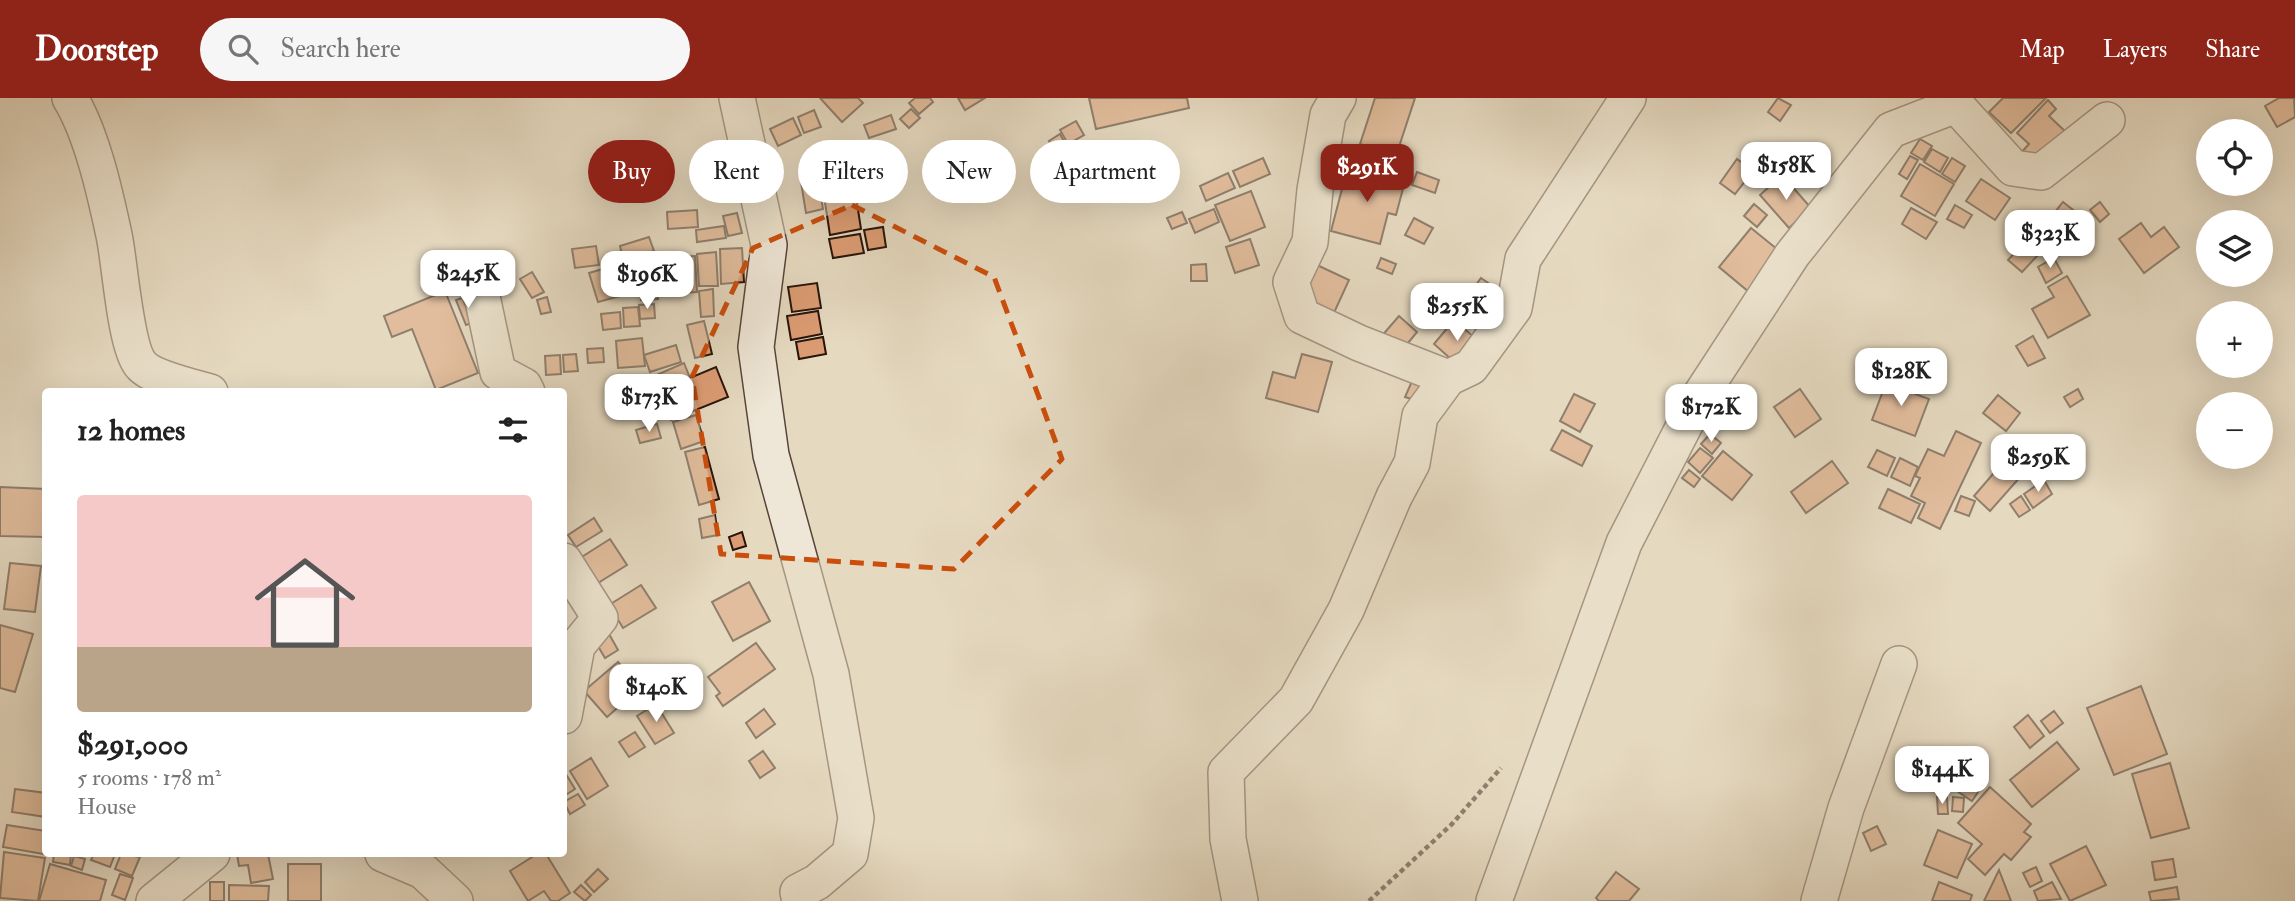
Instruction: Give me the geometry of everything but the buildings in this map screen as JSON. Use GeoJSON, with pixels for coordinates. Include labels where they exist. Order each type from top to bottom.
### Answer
{"type":"FeatureCollection","features":[{"type":"Feature","properties":{"kind":"street"},"geometry":{"type":"LineString","coordinates":[[70,98],[104,196],[114,235],[133,346],[141,365],[159,375],[198,388]]}},
{"type":"Feature","properties":{"kind":"street"},"geometry":{"type":"LineString","coordinates":[[737,98],[769,244],[756,347],[771,455],[831,674],[856,818],[850,853],[817,882],[798,892],[800,901]]}},
{"type":"Feature","properties":{"kind":"street"},"geometry":{"type":"LineString","coordinates":[[1338,98],[1328,115],[1315,190],[1310,242],[1291,282],[1301,316],[1448,378]]}},
{"type":"Feature","properties":{"kind":"street"},"geometry":{"type":"LineString","coordinates":[[1240,901],[1228,839],[1226,772],[1296,700],[1346,610],[1394,497],[1412,463],[1420,416],[1448,378],[1471,367],[1514,308],[1523,259],[1628,98]]}},
{"type":"Feature","properties":{"kind":"street"},"geometry":{"type":"LineString","coordinates":[[1494,901],[1624,543],[1698,399],[1800,245],[1891,130],[1956,105],[2013,168],[2041,172],[2107,120]]}},
{"type":"Feature","properties":{"kind":"street"},"geometry":{"type":"LineString","coordinates":[[472,275],[484,301],[498,372],[525,388]]}},
{"type":"Feature","properties":{"kind":"street"},"geometry":{"type":"LineString","coordinates":[[567,566],[600,618],[577,646],[567,700]]}},
{"type":"Feature","properties":{"kind":"street"},"geometry":{"type":"LineString","coordinates":[[1819,901],[1846,808],[1899,664]]}},
{"type":"Feature","properties":{"kind":"street"},"geometry":{"type":"LineString","coordinates":[[154,901],[208,857]]}},
{"type":"Feature","properties":{"kind":"street"},"geometry":{"type":"LineString","coordinates":[[390,857],[445,878]]}},
{"type":"Feature","properties":{"kind":"path"},"geometry":{"type":"LineString","coordinates":[[1369,901],[1452,824],[1502,766]]}},
{"type":"Feature","properties":{"kind":"highlighted area"},"geometry":{"type":"Polygon","coordinates":[[[852,205],[994,277],[1062,459],[954,569],[721,554],[692,377],[753,248],[852,205]]]}}]}
